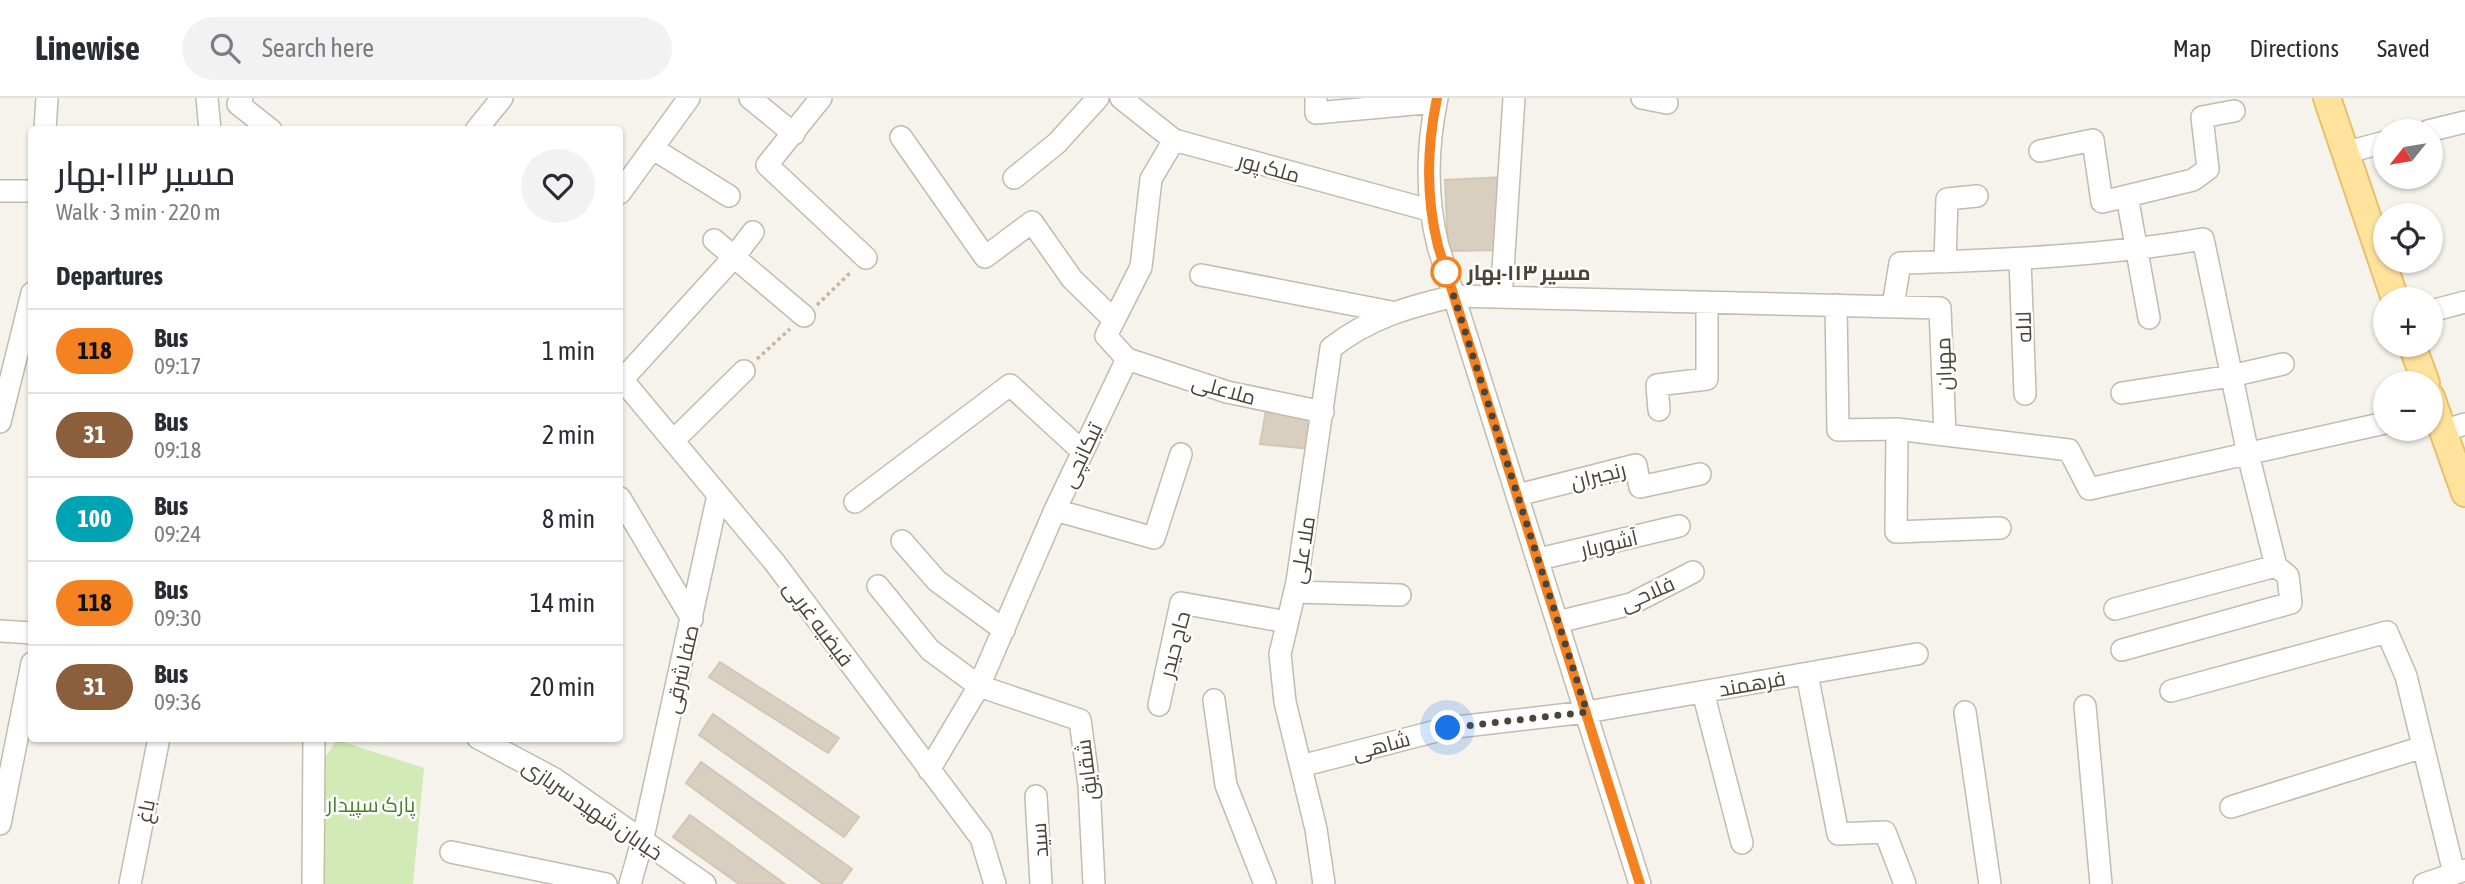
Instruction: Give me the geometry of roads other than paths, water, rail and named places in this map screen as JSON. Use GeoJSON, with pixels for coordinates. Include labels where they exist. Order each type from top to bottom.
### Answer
{"type":"FeatureCollection","features":[{"type":"Feature","properties":{"kind":"main road"},"geometry":{"type":"LineString","coordinates":[[2327,98],[2391,287]]}},
{"type":"Feature","properties":{"kind":"main road"},"geometry":{"type":"LineString","coordinates":[[2443,422],[2465,493]]}},
{"type":"Feature","properties":{"kind":"street"},"geometry":{"type":"LineString","coordinates":[[45,126],[47,98]]}},
{"type":"Feature","properties":{"kind":"street"},"geometry":{"type":"LineString","coordinates":[[207,98],[210,126]]}},
{"type":"Feature","properties":{"kind":"street"},"geometry":{"type":"LineString","coordinates":[[242,98],[239,103],[266,126]]}},
{"type":"Feature","properties":{"kind":"street"},"geometry":{"type":"LineString","coordinates":[[484,118],[502,98]]}},
{"type":"Feature","properties":{"kind":"street"},"geometry":{"type":"LineString","coordinates":[[623,189],[689,98]]}},
{"type":"Feature","properties":{"kind":"street"},"geometry":{"type":"LineString","coordinates":[[750,98],[794,134]]}},
{"type":"Feature","properties":{"kind":"street"},"geometry":{"type":"LineString","coordinates":[[1014,178],[1057,143],[1098,98]]}},
{"type":"Feature","properties":{"kind":"street","name":"ملک پور"},"geometry":{"type":"LineString","coordinates":[[1121,98],[1174,140],[1429,210]]}},
{"type":"Feature","properties":{"kind":"street"},"geometry":{"type":"LineString","coordinates":[[1316,98],[1317,113],[1437,100],[1429,210],[1640,884]]}},
{"type":"Feature","properties":{"kind":"street"},"geometry":{"type":"LineString","coordinates":[[1502,285],[1514,98]]}},
{"type":"Feature","properties":{"kind":"street"},"geometry":{"type":"LineString","coordinates":[[1642,98],[1667,103]]}},
{"type":"Feature","properties":{"kind":"street"},"geometry":{"type":"LineString","coordinates":[[815,100],[794,134],[767,165],[866,258]]}},
{"type":"Feature","properties":{"kind":"street"},"geometry":{"type":"LineString","coordinates":[[2040,151],[2093,140],[2102,202],[2127,197],[2193,180],[2208,169],[2202,117],[2234,111]]}},
{"type":"Feature","properties":{"kind":"street"},"geometry":{"type":"LineString","coordinates":[[2443,127],[2465,122]]}},
{"type":"Feature","properties":{"kind":"street"},"geometry":{"type":"LineString","coordinates":[[901,137],[985,257],[1032,222],[1072,279],[1114,320]]}},
{"type":"Feature","properties":{"kind":"street"},"geometry":{"type":"LineString","coordinates":[[1127,359],[1106,336],[1141,267],[1151,179],[1174,140]]}},
{"type":"Feature","properties":{"kind":"street"},"geometry":{"type":"LineString","coordinates":[[2344,153],[2373,145]]}},
{"type":"Feature","properties":{"kind":"street"},"geometry":{"type":"LineString","coordinates":[[652,148],[729,196]]}},
{"type":"Feature","properties":{"kind":"street"},"geometry":{"type":"LineString","coordinates":[[0,191],[28,191]]}},
{"type":"Feature","properties":{"kind":"street"},"geometry":{"type":"LineString","coordinates":[[1945,262],[1947,199],[1977,196]]}},
{"type":"Feature","properties":{"kind":"street"},"geometry":{"type":"LineString","coordinates":[[2127,197],[2149,318]]}},
{"type":"Feature","properties":{"kind":"street"},"geometry":{"type":"LineString","coordinates":[[623,376],[734,257],[753,232]]}},
{"type":"Feature","properties":{"kind":"street"},"geometry":{"type":"LineString","coordinates":[[1893,306],[1900,264],[2137,250],[2203,239],[2248,454],[2276,566],[2288,576],[2291,603],[2122,650]]}},
{"type":"Feature","properties":{"kind":"street"},"geometry":{"type":"LineString","coordinates":[[714,240],[804,316]]}},
{"type":"Feature","properties":{"kind":"street","name":"لاله"},"geometry":{"type":"LineString","coordinates":[[2020,259],[2025,394]]}},
{"type":"Feature","properties":{"kind":"street"},"geometry":{"type":"LineString","coordinates":[[1201,275],[1391,312]]}},
{"type":"Feature","properties":{"kind":"street","name":"مهران"},"geometry":{"type":"LineString","coordinates":[[1455,296],[1940,308],[1945,435]]}},
{"type":"Feature","properties":{"kind":"street","name":"ملا علی"},"geometry":{"type":"LineString","coordinates":[[1326,884],[1285,702],[1280,654],[1295,592],[1331,348],[1356,328],[1391,312],[1455,296]]}},
{"type":"Feature","properties":{"kind":"street"},"geometry":{"type":"LineString","coordinates":[[1659,410],[1657,385],[1707,379],[1707,302]]}},
{"type":"Feature","properties":{"kind":"street"},"geometry":{"type":"LineString","coordinates":[[2443,308],[2465,302]]}},
{"type":"Feature","properties":{"kind":"street"},"geometry":{"type":"LineString","coordinates":[[1836,305],[1838,430],[1897,429],[2069,450],[2089,489],[2373,426]]}},
{"type":"Feature","properties":{"kind":"street"},"geometry":{"type":"LineString","coordinates":[[0,422],[28,309]]}},
{"type":"Feature","properties":{"kind":"street","name":"ملاعلی"},"geometry":{"type":"LineString","coordinates":[[1127,359],[1227,392],[1323,412]]}},
{"type":"Feature","properties":{"kind":"street","name":"تیکانچی"},"geometry":{"type":"LineString","coordinates":[[929,769],[979,687],[1055,510],[1127,359]]}},
{"type":"Feature","properties":{"kind":"street"},"geometry":{"type":"LineString","coordinates":[[2122,393],[2231,376],[2283,364]]}},
{"type":"Feature","properties":{"kind":"street"},"geometry":{"type":"LineString","coordinates":[[673,441],[744,371]]}},
{"type":"Feature","properties":{"kind":"street","name":"فیضیه غربی"},"geometry":{"type":"LineString","coordinates":[[623,380],[775,563],[981,838],[995,884]]}},
{"type":"Feature","properties":{"kind":"street"},"geometry":{"type":"LineString","coordinates":[[855,502],[1010,385],[1083,452]]}},
{"type":"Feature","properties":{"kind":"street"},"geometry":{"type":"LineString","coordinates":[[1897,429],[1896,532],[2000,528]]}},
{"type":"Feature","properties":{"kind":"street"},"geometry":{"type":"LineString","coordinates":[[1055,510],[1154,538],[1181,454]]}},
{"type":"Feature","properties":{"kind":"street","name":"رنجبران"},"geometry":{"type":"LineString","coordinates":[[1518,495],[1636,465],[1640,487],[1700,474]]}},
{"type":"Feature","properties":{"kind":"street","name":"صفا شرقی"},"geometry":{"type":"LineString","coordinates":[[630,884],[642,842],[718,495]]}},
{"type":"Feature","properties":{"kind":"street"},"geometry":{"type":"LineString","coordinates":[[623,503],[692,619]]}},
{"type":"Feature","properties":{"kind":"street","name":"آشوربار"},"geometry":{"type":"LineString","coordinates":[[1539,559],[1679,526]]}},
{"type":"Feature","properties":{"kind":"street"},"geometry":{"type":"LineString","coordinates":[[902,541],[937,581],[1004,630]]}},
{"type":"Feature","properties":{"kind":"street"},"geometry":{"type":"LineString","coordinates":[[2115,609],[2276,566]]}},
{"type":"Feature","properties":{"kind":"street","name":"فلاحی"},"geometry":{"type":"LineString","coordinates":[[1558,622],[1631,604],[1693,572]]}},
{"type":"Feature","properties":{"kind":"street"},"geometry":{"type":"LineString","coordinates":[[878,586],[930,650],[979,687]]}},
{"type":"Feature","properties":{"kind":"street"},"geometry":{"type":"LineString","coordinates":[[1295,592],[1400,595]]}},
{"type":"Feature","properties":{"kind":"street","name":"حاج حیدر"},"geometry":{"type":"LineString","coordinates":[[1159,705],[1181,603],[1287,622]]}},
{"type":"Feature","properties":{"kind":"street"},"geometry":{"type":"LineString","coordinates":[[0,631],[28,633]]}},
{"type":"Feature","properties":{"kind":"street"},"geometry":{"type":"LineString","coordinates":[[2171,691],[2386,632],[2406,676],[2423,747],[2460,872],[2424,884]]}},
{"type":"Feature","properties":{"kind":"street","name":"فرهمند"},"geometry":{"type":"LineString","coordinates":[[1587,712],[1917,654]]}},
{"type":"Feature","properties":{"kind":"street"},"geometry":{"type":"LineString","coordinates":[[1807,674],[1838,834],[1885,832],[1905,884]]}},
{"type":"Feature","properties":{"kind":"street"},"geometry":{"type":"LineString","coordinates":[[0,824],[28,683]]}},
{"type":"Feature","properties":{"kind":"street","name":"شقایق"},"geometry":{"type":"LineString","coordinates":[[979,687],[1080,720],[1089,785],[1094,884]]}},
{"type":"Feature","properties":{"kind":"street"},"geometry":{"type":"LineString","coordinates":[[1703,692],[1742,843]]}},
{"type":"Feature","properties":{"kind":"street"},"geometry":{"type":"LineString","coordinates":[[1214,700],[1226,786],[1265,884]]}},
{"type":"Feature","properties":{"kind":"street"},"geometry":{"type":"LineString","coordinates":[[2085,706],[2101,884]]}},
{"type":"Feature","properties":{"kind":"street","name":"شاهی"},"geometry":{"type":"LineString","coordinates":[[1301,766],[1448,728],[1587,712]]}},
{"type":"Feature","properties":{"kind":"street"},"geometry":{"type":"LineString","coordinates":[[1965,712],[1990,884]]}},
{"type":"Feature","properties":{"kind":"street","name":"باغ"},"geometry":{"type":"LineString","coordinates":[[130,884],[158,742]]}},
{"type":"Feature","properties":{"kind":"street"},"geometry":{"type":"LineString","coordinates":[[313,884],[314,742]]}},
{"type":"Feature","properties":{"kind":"street","name":"خیابان شهید سربازی"},"geometry":{"type":"LineString","coordinates":[[486,742],[555,779],[705,884]]}},
{"type":"Feature","properties":{"kind":"street"},"geometry":{"type":"LineString","coordinates":[[2231,807],[2423,747]]}},
{"type":"Feature","properties":{"kind":"street","name":"سید"},"geometry":{"type":"LineString","coordinates":[[1036,796],[1041,884]]}},
{"type":"Feature","properties":{"kind":"street"},"geometry":{"type":"LineString","coordinates":[[451,852],[606,884]]}},
{"type":"Feature","properties":{"kind":"place","name":"مسیر ۱۱۳-بهار"},"geometry":{"type":"Point","coordinates":[1446,272]}},
{"type":"Feature","properties":{"kind":"park label","name":"پارک سپیدار"},"geometry":{"type":"Point","coordinates":[371,804]}}]}
